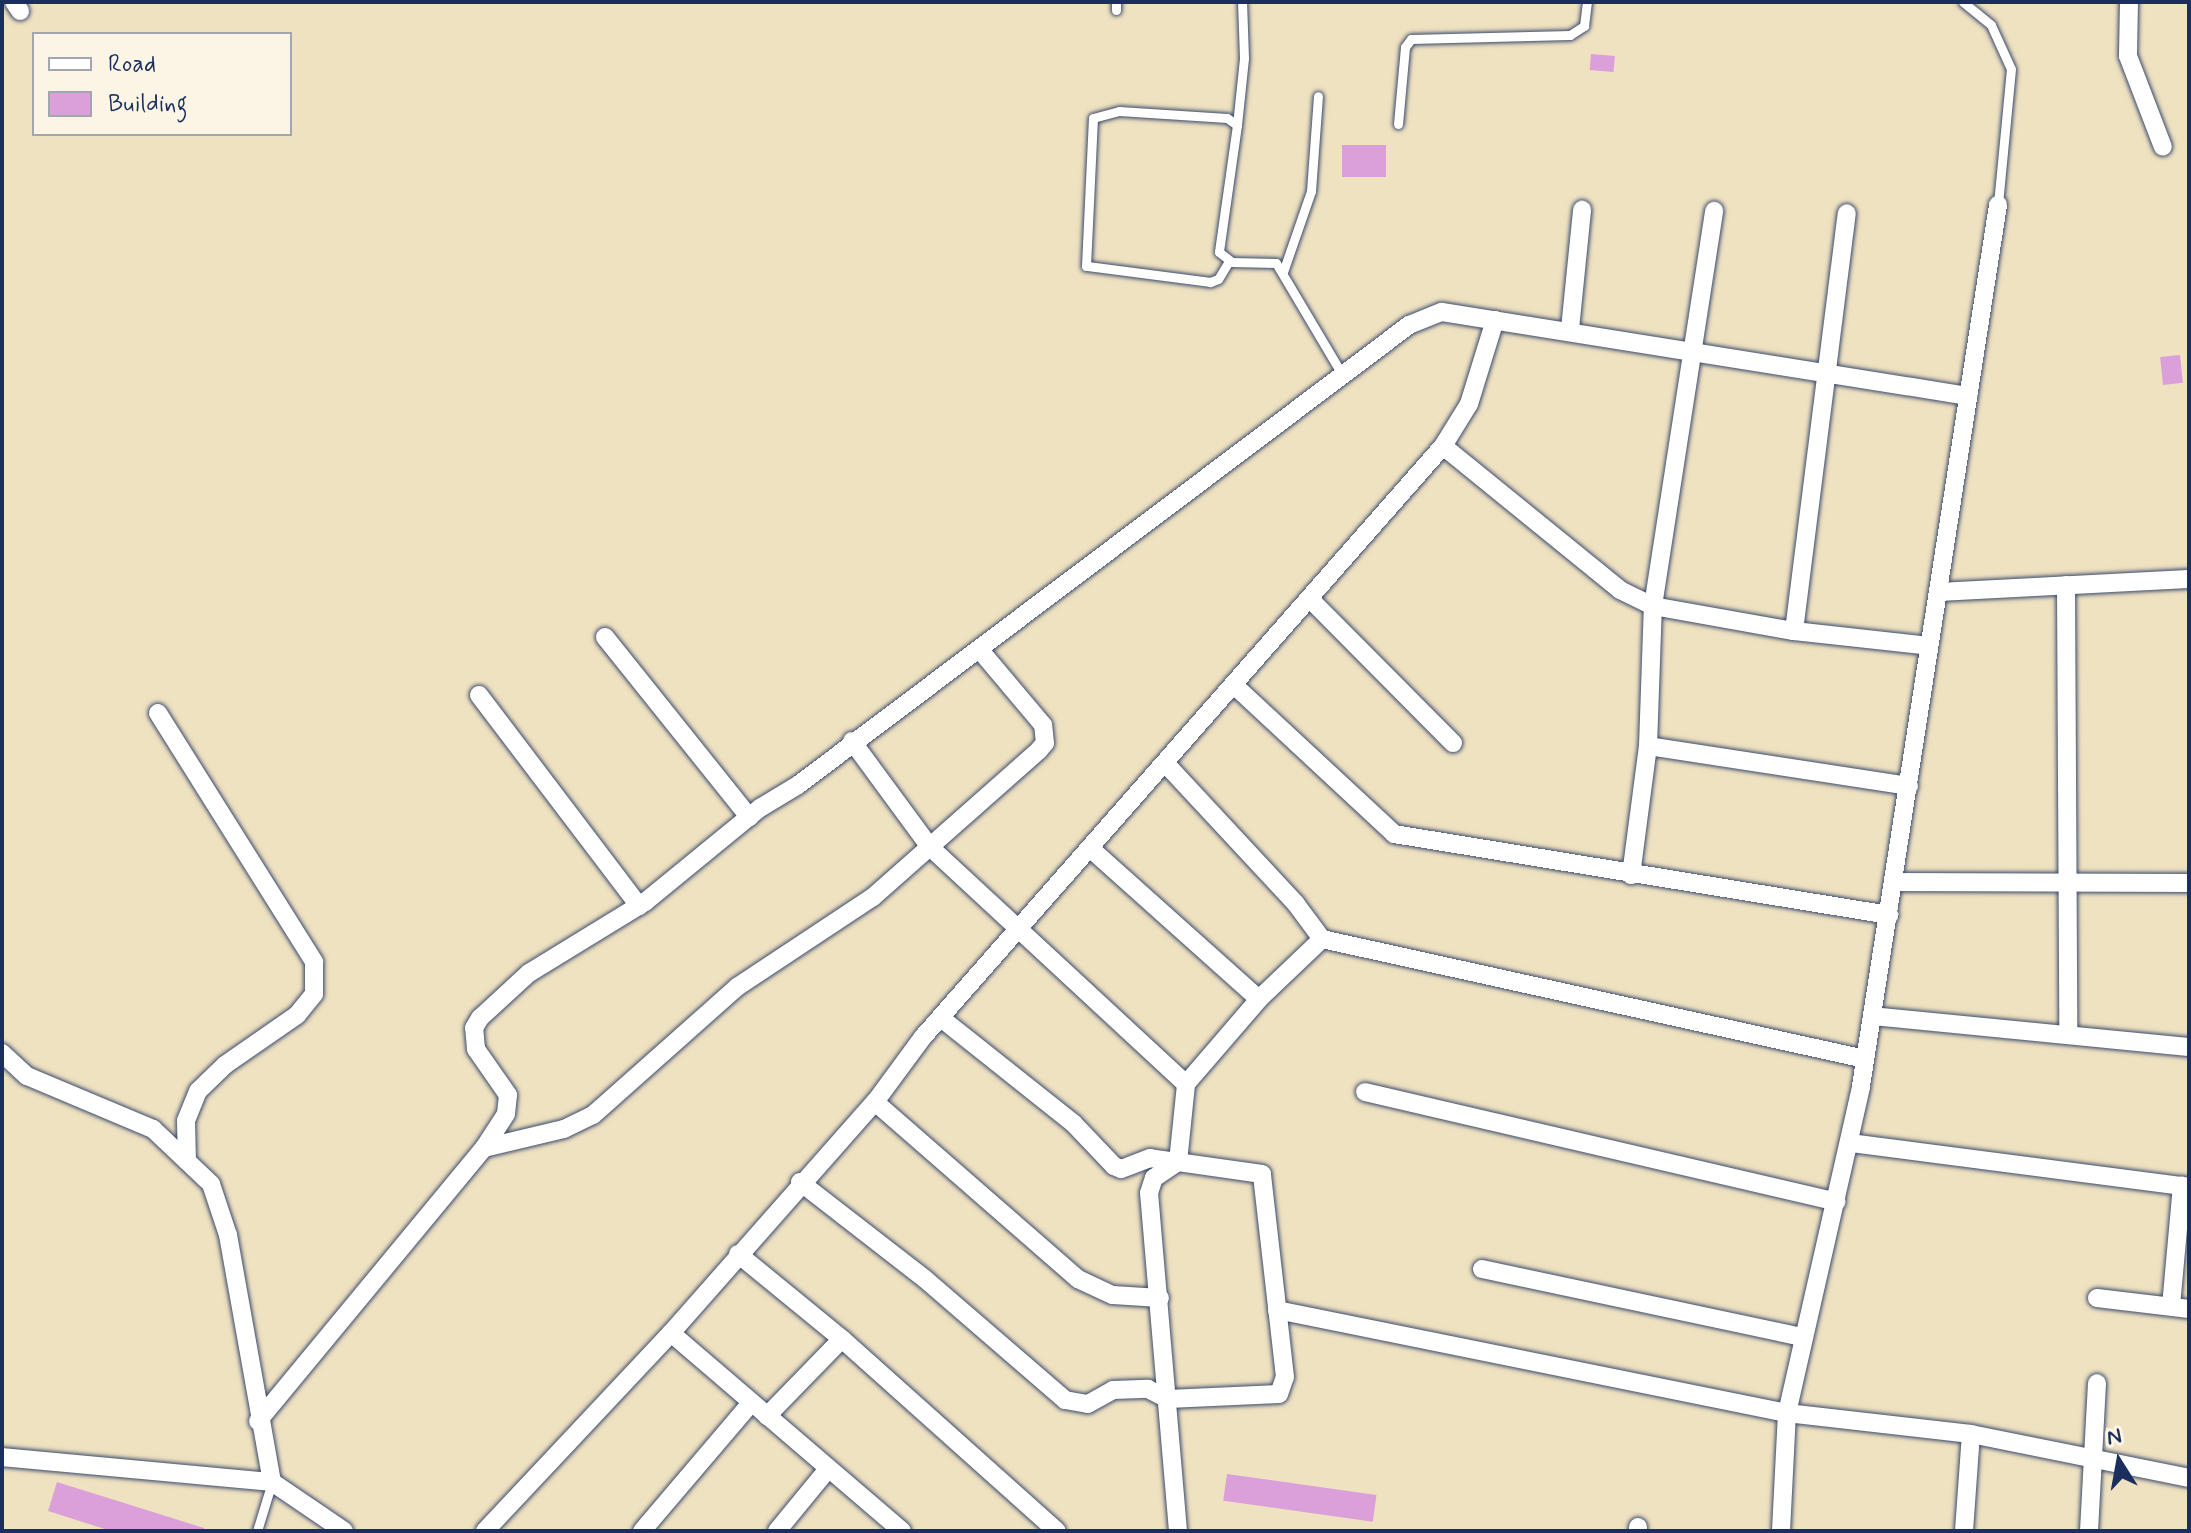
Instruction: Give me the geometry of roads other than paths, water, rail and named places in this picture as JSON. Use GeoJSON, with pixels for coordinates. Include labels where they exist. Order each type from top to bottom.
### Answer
{"type":"FeatureCollection","features":[{"type":"Feature","properties":{"kind":"street"},"geometry":{"type":"LineString","coordinates":[[2129,2],[2128,56],[2163,147]]}},
{"type":"Feature","properties":{"kind":"street"},"geometry":{"type":"LineString","coordinates":[[1781,1531],[1787,1413],[1802,1337],[1851,1143],[1895,882],[1998,205]]}},
{"type":"Feature","properties":{"kind":"street"},"geometry":{"type":"LineString","coordinates":[[1570,329],[1582,210]]}},
{"type":"Feature","properties":{"kind":"street"},"geometry":{"type":"LineString","coordinates":[[1631,875],[1648,746],[1653,606],[1714,211]]}},
{"type":"Feature","properties":{"kind":"street"},"geometry":{"type":"LineString","coordinates":[[1794,631],[1847,213]]}},
{"type":"Feature","properties":{"kind":"street"},"geometry":{"type":"LineString","coordinates":[[258,1421],[484,1148],[506,1114],[508,1095],[476,1049],[474,1028],[480,1018],[529,973],[639,906],[749,817],[1424,317],[1442,312],[1570,329],[1968,396]]}},
{"type":"Feature","properties":{"kind":"street"},"geometry":{"type":"LineString","coordinates":[[485,1531],[671,1333],[800,1182],[875,1102],[941,1018],[1443,446],[1469,404],[1495,320]]}},
{"type":"Feature","properties":{"kind":"street"},"geometry":{"type":"LineString","coordinates":[[1443,446],[1620,590],[1653,606],[1794,631],[1929,646]]}},
{"type":"Feature","properties":{"kind":"street"},"geometry":{"type":"LineString","coordinates":[[1938,592],[2189,579]]}},
{"type":"Feature","properties":{"kind":"street"},"geometry":{"type":"LineString","coordinates":[[2066,585],[2068,1035]]}},
{"type":"Feature","properties":{"kind":"street"},"geometry":{"type":"LineString","coordinates":[[1310,599],[1453,743]]}},
{"type":"Feature","properties":{"kind":"street"},"geometry":{"type":"LineString","coordinates":[[605,637],[749,817]]}},
{"type":"Feature","properties":{"kind":"street"},"geometry":{"type":"LineString","coordinates":[[484,1148],[564,1129],[593,1115],[737,987],[873,897],[1045,743],[1043,725],[979,649]]}},
{"type":"Feature","properties":{"kind":"street"},"geometry":{"type":"LineString","coordinates":[[1235,686],[1394,834],[1889,915]]}},
{"type":"Feature","properties":{"kind":"street"},"geometry":{"type":"LineString","coordinates":[[479,695],[639,906]]}},
{"type":"Feature","properties":{"kind":"street"},"geometry":{"type":"LineString","coordinates":[[158,713],[314,962],[314,994],[297,1015],[225,1065],[198,1091],[186,1121],[187,1161]]}},
{"type":"Feature","properties":{"kind":"street"},"geometry":{"type":"LineString","coordinates":[[852,741],[930,847],[1018,932],[1186,1084]]}},
{"type":"Feature","properties":{"kind":"street"},"geometry":{"type":"LineString","coordinates":[[1648,746],[1909,786]]}},
{"type":"Feature","properties":{"kind":"street"},"geometry":{"type":"LineString","coordinates":[[1166,764],[1296,904],[1322,939],[1865,1059]]}},
{"type":"Feature","properties":{"kind":"street"},"geometry":{"type":"LineString","coordinates":[[1091,849],[1259,999]]}},
{"type":"Feature","properties":{"kind":"street"},"geometry":{"type":"LineString","coordinates":[[1895,882],[2189,883]]}},
{"type":"Feature","properties":{"kind":"street"},"geometry":{"type":"LineString","coordinates":[[1178,1162],[1186,1084],[1259,999],[1322,939]]}},
{"type":"Feature","properties":{"kind":"street"},"geometry":{"type":"LineString","coordinates":[[1872,1016],[2189,1047]]}},
{"type":"Feature","properties":{"kind":"street"},"geometry":{"type":"LineString","coordinates":[[800,1182],[925,1279],[1065,1400],[1088,1404],[1113,1390],[1148,1389],[1168,1399],[1279,1394],[1285,1377],[1262,1174],[1150,1158],[1121,1169],[1114,1166],[1073,1123],[941,1018]]}},
{"type":"Feature","properties":{"kind":"street"},"geometry":{"type":"LineString","coordinates":[[2,1053],[27,1076],[153,1129],[211,1184],[228,1235],[258,1421],[272,1482]]}},
{"type":"Feature","properties":{"kind":"street"},"geometry":{"type":"LineString","coordinates":[[1365,1092],[1836,1202]]}},
{"type":"Feature","properties":{"kind":"street"},"geometry":{"type":"LineString","coordinates":[[875,1102],[1078,1279],[1113,1295],[1160,1298]]}},
{"type":"Feature","properties":{"kind":"street"},"geometry":{"type":"LineString","coordinates":[[1851,1143],[2185,1186],[2180,1308],[2097,1298]]}},
{"type":"Feature","properties":{"kind":"street"},"geometry":{"type":"LineString","coordinates":[[1178,1162],[1154,1178],[1149,1193],[1178,1531]]}},
{"type":"Feature","properties":{"kind":"street"},"geometry":{"type":"LineString","coordinates":[[738,1254],[842,1339],[1057,1531]]}},
{"type":"Feature","properties":{"kind":"street"},"geometry":{"type":"LineString","coordinates":[[1482,1269],[1802,1337]]}},
{"type":"Feature","properties":{"kind":"street"},"geometry":{"type":"LineString","coordinates":[[1277,1310],[1787,1413],[1971,1434],[2189,1478]]}},
{"type":"Feature","properties":{"kind":"street"},"geometry":{"type":"LineString","coordinates":[[671,1333],[902,1531]]}},
{"type":"Feature","properties":{"kind":"street"},"geometry":{"type":"LineString","coordinates":[[767,1416],[842,1339]]}},
{"type":"Feature","properties":{"kind":"street"},"geometry":{"type":"LineString","coordinates":[[2089,1531],[2097,1383]]}},
{"type":"Feature","properties":{"kind":"street"},"geometry":{"type":"LineString","coordinates":[[642,1531],[751,1403]]}},
{"type":"Feature","properties":{"kind":"street"},"geometry":{"type":"LineString","coordinates":[[1964,1531],[1971,1434]]}},
{"type":"Feature","properties":{"kind":"street"},"geometry":{"type":"LineString","coordinates":[[2,1457],[272,1482],[321,1524],[344,1531]]}},
{"type":"Feature","properties":{"kind":"street"},"geometry":{"type":"LineString","coordinates":[[777,1531],[828,1469]]}},
{"type":"Feature","properties":{"kind":"lane"},"geometry":{"type":"LineString","coordinates":[[1242,2],[1244,58],[1219,252],[1229,261],[1268,260],[1283,272],[1343,376]]}},
{"type":"Feature","properties":{"kind":"lane"},"geometry":{"type":"LineString","coordinates":[[1398,124],[1405,47],[1411,39],[1570,35],[1584,26],[1587,2]]}},
{"type":"Feature","properties":{"kind":"lane"},"geometry":{"type":"LineString","coordinates":[[1963,2],[1991,25],[2011,69],[1998,205]]}},
{"type":"Feature","properties":{"kind":"lane"},"geometry":{"type":"LineString","coordinates":[[1283,272],[1311,191],[1318,96]]}},
{"type":"Feature","properties":{"kind":"lane"},"geometry":{"type":"LineString","coordinates":[[1229,261],[1218,279],[1210,282],[1086,266],[1093,118],[1119,111],[1227,118],[1237,125]]}},
{"type":"Feature","properties":{"kind":"lane"},"geometry":{"type":"LineString","coordinates":[[257,1531],[272,1482]]}}]}
